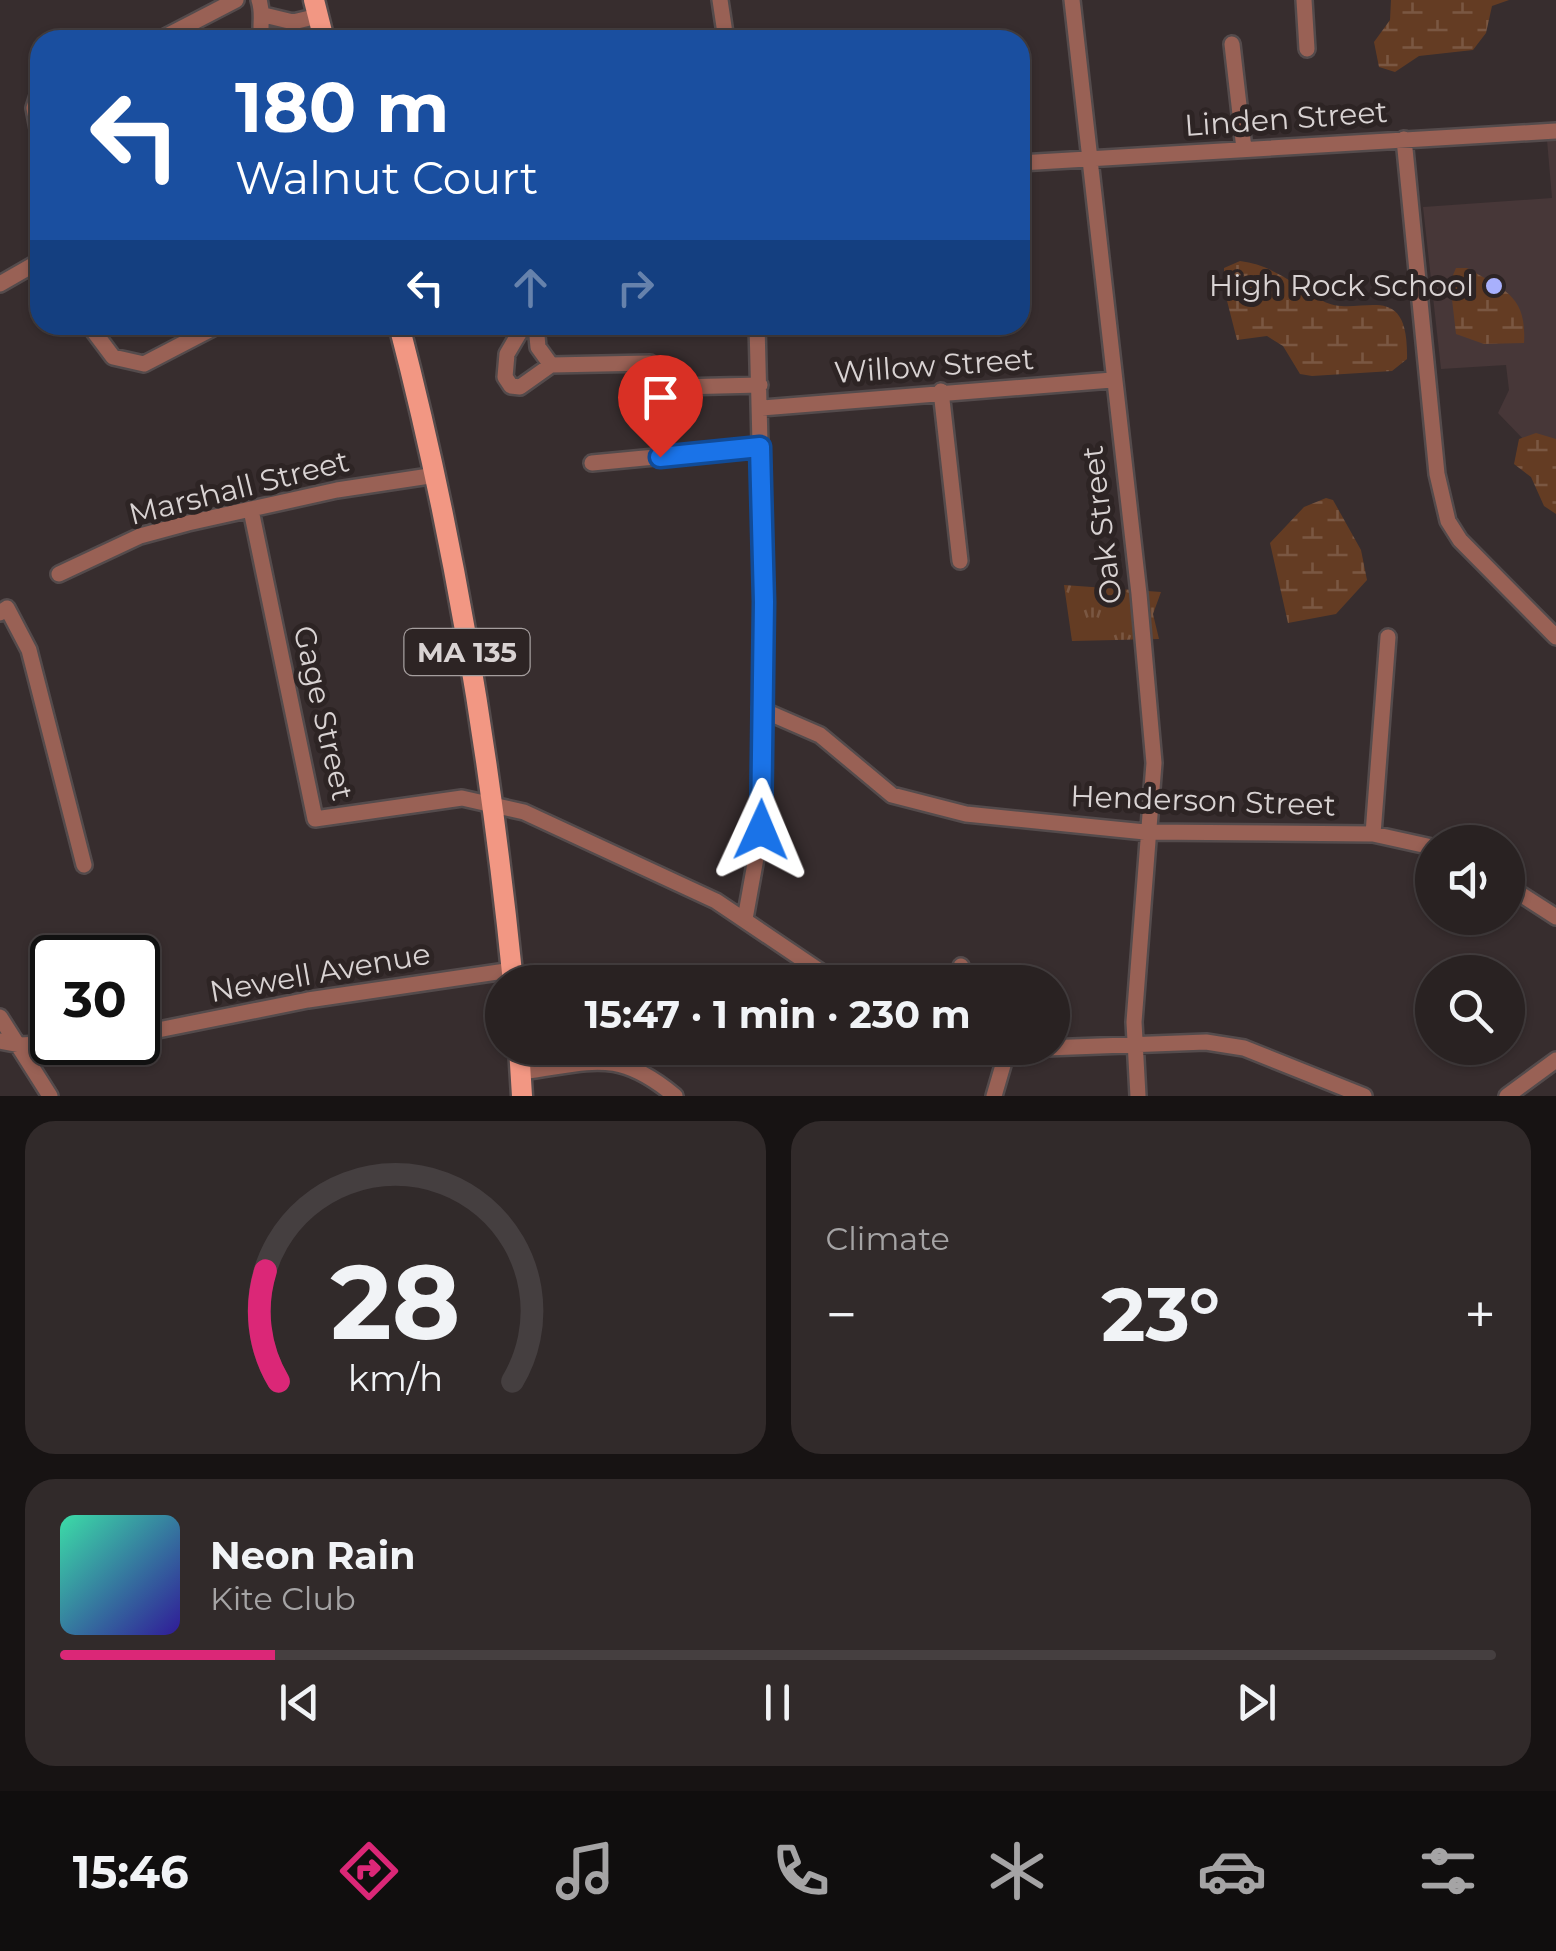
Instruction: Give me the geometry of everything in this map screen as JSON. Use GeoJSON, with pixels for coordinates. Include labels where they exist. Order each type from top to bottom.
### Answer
{"type":"FeatureCollection","features":[{"type":"Feature","properties":{"kind":"main road","name":"MA 135"},"geometry":{"type":"LineString","coordinates":[[402,335],[436,474],[490,804],[511,965]]}},
{"type":"Feature","properties":{"kind":"main road"},"geometry":{"type":"LineString","coordinates":[[520,1065],[522,1096]]}},
{"type":"Feature","properties":{"kind":"street"},"geometry":{"type":"LineString","coordinates":[[178,30],[236,0]]}},
{"type":"Feature","properties":{"kind":"street"},"geometry":{"type":"LineString","coordinates":[[720,0],[724,30]]}},
{"type":"Feature","properties":{"kind":"street","name":"Oak Street"},"geometry":{"type":"LineString","coordinates":[[1072,0],[1104,273],[1112,380],[1140,594],[1154,763],[1146,832],[1134,1044],[1139,1058],[1138,1096]]}},
{"type":"Feature","properties":{"kind":"street"},"geometry":{"type":"LineString","coordinates":[[1304,0],[1307,49]]}},
{"type":"Feature","properties":{"kind":"street"},"geometry":{"type":"LineString","coordinates":[[261,8],[284,22],[287,30]]}},
{"type":"Feature","properties":{"kind":"street"},"geometry":{"type":"LineString","coordinates":[[284,22],[316,8]]}},
{"type":"Feature","properties":{"kind":"street"},"geometry":{"type":"LineString","coordinates":[[1232,44],[1244,149]]}},
{"type":"Feature","properties":{"kind":"street","name":"Linden Street"},"geometry":{"type":"LineString","coordinates":[[1030,162],[1556,131]]}},
{"type":"Feature","properties":{"kind":"street"},"geometry":{"type":"LineString","coordinates":[[1404,138],[1437,474],[1448,521],[1460,540],[1556,637]]}},
{"type":"Feature","properties":{"kind":"street"},"geometry":{"type":"LineString","coordinates":[[0,284],[30,267]]}},
{"type":"Feature","properties":{"kind":"street"},"geometry":{"type":"LineString","coordinates":[[96,335],[113,357],[144,364],[200,335]]}},
{"type":"Feature","properties":{"kind":"street"},"geometry":{"type":"LineString","coordinates":[[518,335],[507,354],[505,377],[511,386],[520,386],[551,365],[650,363],[679,387],[760,385]]}},
{"type":"Feature","properties":{"kind":"street"},"geometry":{"type":"LineString","coordinates":[[537,335],[538,347],[551,365]]}},
{"type":"Feature","properties":{"kind":"street"},"geometry":{"type":"LineString","coordinates":[[745,920],[761,830],[764,602],[758,335]]}},
{"type":"Feature","properties":{"kind":"street","name":"Willow Street"},"geometry":{"type":"LineString","coordinates":[[761,408],[1112,380]]}},
{"type":"Feature","properties":{"kind":"street"},"geometry":{"type":"LineString","coordinates":[[941,391],[960,561]]}},
{"type":"Feature","properties":{"kind":"street"},"geometry":{"type":"LineString","coordinates":[[592,463],[760,447]]}},
{"type":"Feature","properties":{"kind":"street","name":"Marshall Street"},"geometry":{"type":"LineString","coordinates":[[59,574],[140,536],[436,474]]}},
{"type":"Feature","properties":{"kind":"street","name":"Gage Street"},"geometry":{"type":"LineString","coordinates":[[251,510],[315,819],[462,798],[490,804]]}},
{"type":"Feature","properties":{"kind":"street"},"geometry":{"type":"LineString","coordinates":[[0,613],[7,608],[29,650],[84,865]]}},
{"type":"Feature","properties":{"kind":"street"},"geometry":{"type":"LineString","coordinates":[[1374,834],[1388,637]]}},
{"type":"Feature","properties":{"kind":"street","name":"Henderson Street"},"geometry":{"type":"LineString","coordinates":[[760,709],[820,735],[892,794],[966,814],[1146,832],[1374,834],[1415,843]]}},
{"type":"Feature","properties":{"kind":"street"},"geometry":{"type":"LineString","coordinates":[[490,804],[524,812],[655,869],[745,920],[811,965]]}},
{"type":"Feature","properties":{"kind":"street"},"geometry":{"type":"LineString","coordinates":[[1525,897],[1556,917]]}},
{"type":"Feature","properties":{"kind":"street","name":"Newell Avenue"},"geometry":{"type":"LineString","coordinates":[[160,1030],[308,1000],[485,979]]}},
{"type":"Feature","properties":{"kind":"street"},"geometry":{"type":"LineString","coordinates":[[0,1017],[50,1096]]}},
{"type":"Feature","properties":{"kind":"street"},"geometry":{"type":"LineString","coordinates":[[0,1041],[30,1044]]}},
{"type":"Feature","properties":{"kind":"street"},"geometry":{"type":"LineString","coordinates":[[1070,1047],[1206,1042],[1244,1048],[1364,1096]]}},
{"type":"Feature","properties":{"kind":"street"},"geometry":{"type":"LineString","coordinates":[[1507,1096],[1556,1060]]}},
{"type":"Feature","properties":{"kind":"street"},"geometry":{"type":"LineString","coordinates":[[521,1072],[611,1061],[642,1068],[675,1096]]}},
{"type":"Feature","properties":{"kind":"street"},"geometry":{"type":"LineString","coordinates":[[994,1096],[1003,1065]]}},
{"type":"Feature","properties":{"kind":"shaded area","name":"High Rock School"},"geometry":{"type":"Polygon","coordinates":[[[1547,140],[1556,140],[1556,473],[1498,413],[1509,390],[1506,365],[1441,369],[1423,207],[1552,198],[1547,140]]]}},
{"type":"Feature","properties":{"kind":"green space"},"geometry":{"type":"Polygon","coordinates":[[[1391,0],[1509,0],[1492,6],[1486,33],[1473,50],[1419,56],[1395,72],[1379,67],[1374,42],[1390,20],[1391,0]]]}},
{"type":"Feature","properties":{"kind":"green space"},"geometry":{"type":"Polygon","coordinates":[[[1240,261],[1274,271],[1323,301],[1391,308],[1400,317],[1407,359],[1392,371],[1312,376],[1300,374],[1283,346],[1267,336],[1237,340],[1224,289],[1224,268],[1240,261]]]}},
{"type":"Feature","properties":{"kind":"green space"},"geometry":{"type":"Polygon","coordinates":[[[1456,268],[1467,268],[1511,296],[1522,315],[1524,343],[1484,344],[1456,334],[1450,282],[1456,268]]]}},
{"type":"Feature","properties":{"kind":"green space"},"geometry":{"type":"Polygon","coordinates":[[[1536,433],[1556,439],[1556,514],[1544,506],[1531,477],[1514,464],[1519,439],[1536,433]]]}},
{"type":"Feature","properties":{"kind":"green space"},"geometry":{"type":"Polygon","coordinates":[[[1326,498],[1333,500],[1361,550],[1367,580],[1336,614],[1288,623],[1270,543],[1304,507],[1326,498]]]}},
{"type":"Feature","properties":{"kind":"green space"},"geometry":{"type":"Polygon","coordinates":[[[1064,585],[1161,592],[1153,614],[1159,639],[1072,641],[1064,585]]]}},
{"type":"Feature","properties":{"kind":"place","name":"High Rock School"},"geometry":{"type":"Point","coordinates":[1494,286]}},
{"type":"Feature","properties":{"kind":"route"},"geometry":{"type":"LineString","coordinates":[[660,457],[760,447],[764,602],[761,830]]}}]}
